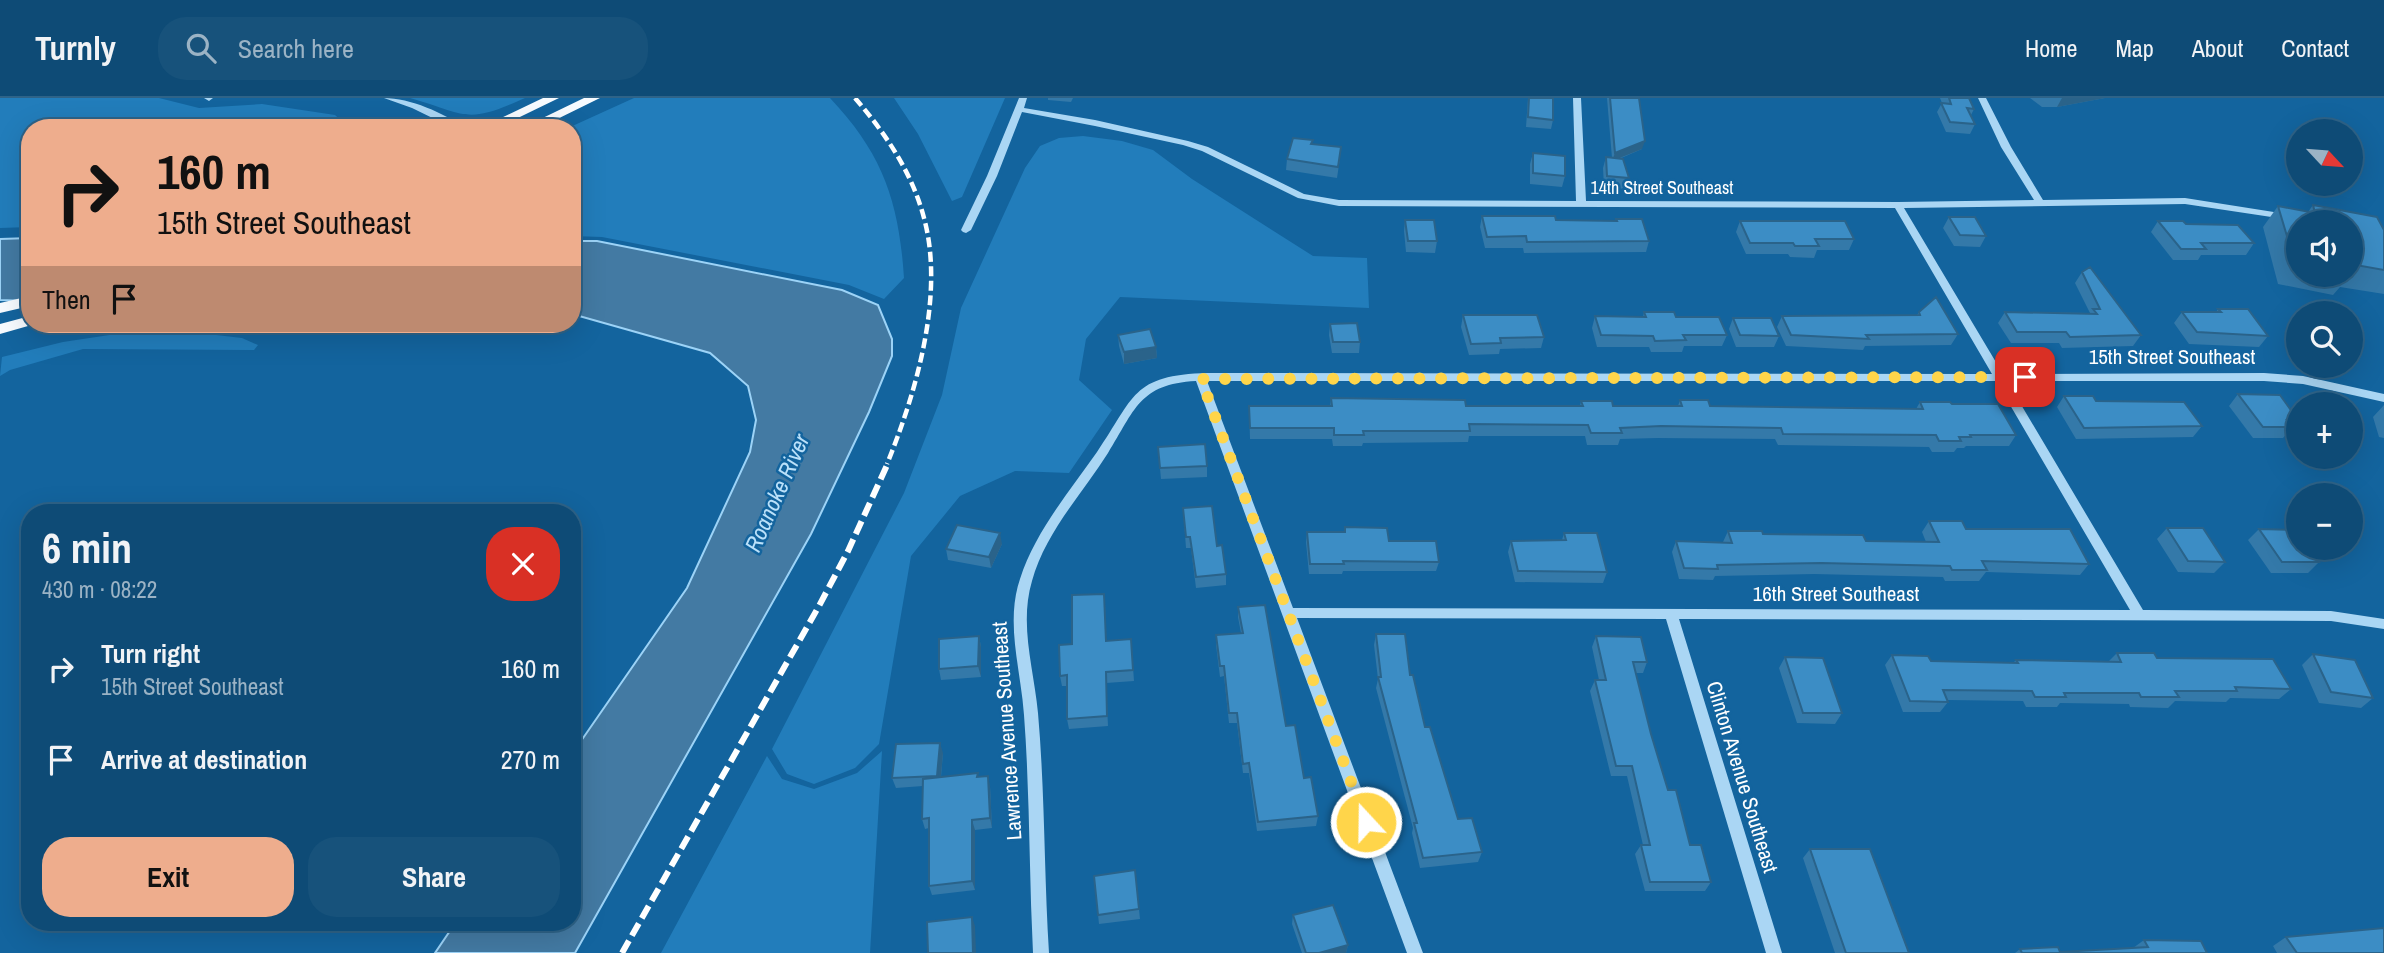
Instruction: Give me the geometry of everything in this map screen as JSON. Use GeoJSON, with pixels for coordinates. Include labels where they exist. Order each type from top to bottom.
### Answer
{"type":"FeatureCollection","features":[{"type":"Feature","properties":{"kind":"main road"},"geometry":{"type":"LineString","coordinates":[[505,119],[553,98]]}},
{"type":"Feature","properties":{"kind":"main road"},"geometry":{"type":"LineString","coordinates":[[548,119],[594,98]]}},
{"type":"Feature","properties":{"kind":"main road"},"geometry":{"type":"LineString","coordinates":[[0,308],[21,303]]}},
{"type":"Feature","properties":{"kind":"main road"},"geometry":{"type":"LineString","coordinates":[[0,329],[21,323]]}},
{"type":"Feature","properties":{"kind":"street"},"geometry":{"type":"LineString","coordinates":[[388,98],[415,106],[442,119]]}},
{"type":"Feature","properties":{"kind":"street"},"geometry":{"type":"LineString","coordinates":[[965,230],[992,176],[1023,98]]}},
{"type":"Feature","properties":{"kind":"street"},"geometry":{"type":"LineString","coordinates":[[1577,98],[1581,204]]}},
{"type":"Feature","properties":{"kind":"street"},"geometry":{"type":"LineString","coordinates":[[1982,98],[2011,156],[2040,203]]}},
{"type":"Feature","properties":{"kind":"street","name":"14th Street Southeast"},"geometry":{"type":"LineString","coordinates":[[1017,109],[1095,122],[1185,143],[1205,149],[1285,190],[1319,201],[1339,203],[1898,205],[2188,201],[2286,216]]}},
{"type":"Feature","properties":{"kind":"street"},"geometry":{"type":"LineString","coordinates":[[1898,205],[2140,616]]}},
{"type":"Feature","properties":{"kind":"street","name":"15th Street Southeast"},"geometry":{"type":"LineString","coordinates":[[1201,379],[2264,377],[2303,380],[2384,398]]}},
{"type":"Feature","properties":{"kind":"street","name":"Lawrence Avenue Southeast"},"geometry":{"type":"LineString","coordinates":[[1041,953],[1030,712],[1020,634],[1020,607],[1026,580],[1036,555],[1139,398],[1158,384],[1173,379],[1201,379]]}},
{"type":"Feature","properties":{"kind":"street"},"geometry":{"type":"LineString","coordinates":[[1201,379],[1415,953]]}},
{"type":"Feature","properties":{"kind":"street","name":"16th Street Southeast"},"geometry":{"type":"LineString","coordinates":[[1287,612],[2331,616],[2384,624]]}},
{"type":"Feature","properties":{"kind":"street","name":"Clinton Avenue Southeast"},"geometry":{"type":"LineString","coordinates":[[1671,614],[1774,953]]}},
{"type":"Feature","properties":{"kind":"shaded area"},"geometry":{"type":"Polygon","coordinates":[[[0,98],[159,98],[199,108],[262,104],[335,115],[339,119],[21,119],[21,227],[0,228],[0,98]]]}},
{"type":"Feature","properties":{"kind":"shaded area"},"geometry":{"type":"Polygon","coordinates":[[[410,98],[525,98],[490,112],[467,114],[410,98]]]}},
{"type":"Feature","properties":{"kind":"shaded area"},"geometry":{"type":"Polygon","coordinates":[[[634,98],[830,98],[863,139],[885,180],[898,226],[904,278],[884,299],[849,285],[602,237],[581,236],[581,122],[634,98]]]}},
{"type":"Feature","properties":{"kind":"shaded area"},"geometry":{"type":"Polygon","coordinates":[[[894,98],[1005,98],[962,197],[952,201],[918,134],[894,98]]]}},
{"type":"Feature","properties":{"kind":"shaded area"},"geometry":{"type":"Polygon","coordinates":[[[1083,136],[1122,141],[1153,150],[1192,179],[1313,256],[1367,258],[1369,308],[1120,297],[1086,339],[1079,380],[1112,410],[1069,473],[1015,471],[960,496],[911,556],[879,744],[855,768],[814,784],[787,774],[772,749],[904,493],[942,395],[961,308],[1025,168],[1040,146],[1059,138],[1083,136]]]}},
{"type":"Feature","properties":{"kind":"shaded area"},"geometry":{"type":"Polygon","coordinates":[[[123,333],[199,333],[242,338],[258,345],[254,350],[83,349],[10,370],[0,376],[2,357],[63,342],[123,333]]]}},
{"type":"Feature","properties":{"kind":"shaded area"},"geometry":{"type":"Polygon","coordinates":[[[882,751],[870,953],[661,953],[767,756],[782,779],[814,789],[857,773],[882,751]]]}},
{"type":"Feature","properties":{"kind":"water"},"geometry":{"type":"Polygon","coordinates":[[[21,238],[21,301],[0,300],[0,239],[21,238]]]}},
{"type":"Feature","properties":{"kind":"water","name":"Roanoke River"},"geometry":{"type":"Polygon","coordinates":[[[581,241],[597,241],[842,290],[878,305],[892,339],[892,356],[869,412],[811,534],[575,953],[435,953],[450,931],[581,931],[581,741],[687,588],[750,452],[756,420],[748,386],[710,353],[581,317],[581,241]]]}},
{"type":"Feature","properties":{"kind":"building"},"geometry":{"type":"Polygon","coordinates":[[[1529,98],[1553,98],[1553,120],[1528,117],[1529,98]]]}},
{"type":"Feature","properties":{"kind":"building"},"geometry":{"type":"Polygon","coordinates":[[[1610,98],[1639,98],[1645,141],[1615,153],[1610,98]]]}},
{"type":"Feature","properties":{"kind":"building"},"geometry":{"type":"Polygon","coordinates":[[[1949,98],[1969,98],[1974,109],[1967,108],[1975,124],[1950,122],[1941,103],[1951,104],[1949,98]]]}},
{"type":"Feature","properties":{"kind":"building"},"geometry":{"type":"Polygon","coordinates":[[[1293,138],[1313,140],[1311,144],[1341,147],[1338,167],[1287,159],[1293,138]]]}},
{"type":"Feature","properties":{"kind":"building"},"geometry":{"type":"Polygon","coordinates":[[[1533,153],[1565,156],[1565,176],[1533,173],[1533,153]]]}},
{"type":"Feature","properties":{"kind":"building"},"geometry":{"type":"Polygon","coordinates":[[[1606,157],[1623,159],[1629,178],[1607,176],[1606,157]]]}},
{"type":"Feature","properties":{"kind":"building"},"geometry":{"type":"Polygon","coordinates":[[[2313,205],[2340,210],[2314,210],[2313,205]]]}},
{"type":"Feature","properties":{"kind":"building"},"geometry":{"type":"Polygon","coordinates":[[[2278,206],[2299,210],[2286,210],[2286,233],[2278,206]]]}},
{"type":"Feature","properties":{"kind":"building"},"geometry":{"type":"Polygon","coordinates":[[[2363,214],[2377,217],[2384,230],[2384,270],[2363,266],[2363,214]]]}},
{"type":"Feature","properties":{"kind":"building"},"geometry":{"type":"Polygon","coordinates":[[[1482,216],[1555,216],[1556,220],[1642,219],[1649,241],[1527,242],[1526,236],[1487,237],[1482,216]]]}},
{"type":"Feature","properties":{"kind":"building"},"geometry":{"type":"Polygon","coordinates":[[[1949,217],[1975,217],[1986,236],[1960,235],[1949,217]]]}},
{"type":"Feature","properties":{"kind":"building"},"geometry":{"type":"Polygon","coordinates":[[[1405,220],[1434,220],[1437,241],[1408,241],[1405,220]]]}},
{"type":"Feature","properties":{"kind":"building"},"geometry":{"type":"Polygon","coordinates":[[[1740,221],[1845,221],[1854,239],[1815,239],[1819,246],[1750,243],[1740,221]]]}},
{"type":"Feature","properties":{"kind":"building"},"geometry":{"type":"Polygon","coordinates":[[[2158,221],[2238,225],[2254,243],[2201,243],[2206,249],[2181,249],[2158,221]]]}},
{"type":"Feature","properties":{"kind":"building"},"geometry":{"type":"Polygon","coordinates":[[[2090,267],[2141,335],[2070,337],[2066,332],[2017,332],[2005,312],[2097,314],[2093,309],[2100,309],[2082,272],[2090,267]]]}},
{"type":"Feature","properties":{"kind":"building"},"geometry":{"type":"Polygon","coordinates":[[[1936,297],[1958,334],[1866,335],[1869,339],[1791,335],[1782,316],[1920,315],[1919,312],[1936,297]]]}},
{"type":"Feature","properties":{"kind":"building"},"geometry":{"type":"Polygon","coordinates":[[[2218,309],[2248,309],[2268,336],[2197,332],[2182,312],[2221,312],[2218,309]]]}},
{"type":"Feature","properties":{"kind":"building"},"geometry":{"type":"Polygon","coordinates":[[[1644,312],[1674,312],[1676,317],[1719,317],[1727,335],[1683,335],[1686,340],[1655,341],[1653,336],[1601,335],[1595,316],[1646,317],[1644,312]]]}},
{"type":"Feature","properties":{"kind":"building"},"geometry":{"type":"Polygon","coordinates":[[[1463,315],[1537,315],[1544,337],[1500,338],[1501,343],[1471,344],[1463,315]]]}},
{"type":"Feature","properties":{"kind":"building"},"geometry":{"type":"Polygon","coordinates":[[[1733,318],[1771,318],[1779,336],[1740,335],[1733,318]]]}},
{"type":"Feature","properties":{"kind":"building"},"geometry":{"type":"Polygon","coordinates":[[[1357,323],[1360,342],[1333,342],[1330,324],[1357,323]]]}},
{"type":"Feature","properties":{"kind":"building"},"geometry":{"type":"Polygon","coordinates":[[[1150,329],[1156,347],[1124,352],[1118,335],[1150,329]]]}},
{"type":"Feature","properties":{"kind":"building"},"geometry":{"type":"Polygon","coordinates":[[[2238,394],[2280,395],[2286,403],[2286,427],[2263,427],[2238,394]]]}},
{"type":"Feature","properties":{"kind":"building"},"geometry":{"type":"Polygon","coordinates":[[[2064,396],[2093,396],[2096,401],[2184,402],[2202,426],[2084,428],[2064,396]]]}},
{"type":"Feature","properties":{"kind":"building"},"geometry":{"type":"Polygon","coordinates":[[[1331,398],[1465,400],[1466,406],[1583,406],[1581,401],[1612,401],[1613,406],[1682,406],[1680,400],[1708,400],[1710,406],[1923,409],[1920,402],[1998,404],[2016,435],[1970,435],[1971,437],[1959,437],[1961,441],[1939,441],[1936,435],[1783,434],[1781,428],[1661,426],[1620,428],[1622,433],[1591,433],[1588,425],[1469,424],[1470,431],[1363,431],[1364,435],[1334,435],[1334,428],[1250,428],[1249,406],[1332,406],[1331,398]]]}},
{"type":"Feature","properties":{"kind":"building"},"geometry":{"type":"Polygon","coordinates":[[[1205,444],[1207,466],[1160,468],[1158,447],[1205,444]]]}},
{"type":"Feature","properties":{"kind":"building"},"geometry":{"type":"Polygon","coordinates":[[[1212,506],[1217,546],[1222,545],[1226,574],[1196,577],[1190,537],[1186,537],[1183,508],[1212,506]]]}},
{"type":"Feature","properties":{"kind":"building"},"geometry":{"type":"Polygon","coordinates":[[[1929,521],[1962,521],[1966,529],[2070,529],[2089,564],[1982,561],[1987,570],[1952,570],[1950,566],[1821,563],[1717,565],[1718,569],[1684,568],[1676,541],[1732,543],[1728,531],[1762,531],[1763,534],[1863,535],[1866,541],[1939,542],[1929,521]]]}},
{"type":"Feature","properties":{"kind":"building"},"geometry":{"type":"Polygon","coordinates":[[[957,525],[1000,533],[989,557],[946,549],[957,525]]]}},
{"type":"Feature","properties":{"kind":"building"},"geometry":{"type":"Polygon","coordinates":[[[1345,527],[1387,528],[1389,541],[1436,541],[1439,562],[1343,561],[1344,564],[1310,564],[1307,532],[1345,532],[1345,527]]]}},
{"type":"Feature","properties":{"kind":"building"},"geometry":{"type":"Polygon","coordinates":[[[2167,528],[2203,528],[2225,562],[2188,561],[2167,528]]]}},
{"type":"Feature","properties":{"kind":"building"},"geometry":{"type":"Polygon","coordinates":[[[2259,529],[2286,530],[2286,560],[2319,562],[2282,562],[2259,529]]]}},
{"type":"Feature","properties":{"kind":"building"},"geometry":{"type":"Polygon","coordinates":[[[1564,533],[1597,533],[1607,572],[1518,571],[1511,541],[1566,540],[1564,533]]]}},
{"type":"Feature","properties":{"kind":"building"},"geometry":{"type":"Polygon","coordinates":[[[1104,594],[1106,641],[1131,639],[1133,670],[1106,672],[1107,716],[1067,719],[1067,675],[1060,676],[1059,645],[1072,644],[1072,595],[1104,594]]]}},
{"type":"Feature","properties":{"kind":"building"},"geometry":{"type":"Polygon","coordinates":[[[1265,605],[1286,726],[1295,725],[1304,778],[1311,777],[1318,816],[1258,822],[1249,763],[1243,764],[1237,713],[1229,713],[1224,666],[1220,666],[1216,635],[1243,633],[1238,607],[1265,605]]]}},
{"type":"Feature","properties":{"kind":"building"},"geometry":{"type":"Polygon","coordinates":[[[1376,634],[1405,634],[1410,675],[1413,675],[1425,727],[1430,727],[1458,819],[1472,818],[1482,852],[1423,858],[1414,823],[1417,823],[1378,677],[1381,677],[1376,634]]]}},
{"type":"Feature","properties":{"kind":"building"},"geometry":{"type":"Polygon","coordinates":[[[979,636],[978,666],[939,669],[939,639],[979,636]]]}},
{"type":"Feature","properties":{"kind":"building"},"geometry":{"type":"Polygon","coordinates":[[[1596,636],[1641,637],[1647,662],[1633,662],[1651,734],[1668,790],[1676,790],[1690,845],[1701,845],[1711,882],[1650,882],[1641,845],[1650,845],[1632,766],[1616,766],[1595,680],[1606,680],[1596,636]]]}},
{"type":"Feature","properties":{"kind":"building"},"geometry":{"type":"Polygon","coordinates":[[[2117,653],[2154,653],[2157,658],[2273,659],[2291,689],[2235,687],[2237,691],[2175,691],[2179,697],[2141,697],[2139,693],[2064,693],[2066,697],[2035,697],[2032,691],[1943,690],[1948,702],[1910,701],[1892,655],[1928,656],[1931,661],[2121,662],[2117,653]]]}},
{"type":"Feature","properties":{"kind":"building"},"geometry":{"type":"Polygon","coordinates":[[[2313,654],[2355,660],[2373,698],[2331,692],[2313,654]]]}},
{"type":"Feature","properties":{"kind":"building"},"geometry":{"type":"Polygon","coordinates":[[[1785,657],[1823,658],[1842,713],[1803,713],[1785,657]]]}},
{"type":"Feature","properties":{"kind":"building"},"geometry":{"type":"Polygon","coordinates":[[[940,743],[937,776],[892,778],[896,744],[940,743]]]}},
{"type":"Feature","properties":{"kind":"building"},"geometry":{"type":"Polygon","coordinates":[[[978,773],[977,777],[988,776],[990,818],[972,820],[972,881],[929,886],[929,818],[922,819],[923,779],[978,773]]]}},
{"type":"Feature","properties":{"kind":"building"},"geometry":{"type":"Polygon","coordinates":[[[1810,849],[1870,849],[1909,953],[1846,953],[1810,849]]]}},
{"type":"Feature","properties":{"kind":"building"},"geometry":{"type":"Polygon","coordinates":[[[1135,870],[1139,909],[1098,915],[1094,876],[1135,870]]]}},
{"type":"Feature","properties":{"kind":"building"},"geometry":{"type":"Polygon","coordinates":[[[1333,905],[1348,945],[1319,953],[1306,953],[1293,915],[1333,905]]]}},
{"type":"Feature","properties":{"kind":"building"},"geometry":{"type":"Polygon","coordinates":[[[972,917],[973,953],[928,953],[927,922],[972,917]]]}},
{"type":"Feature","properties":{"kind":"building"},"geometry":{"type":"Polygon","coordinates":[[[2384,928],[2384,953],[2297,953],[2286,937],[2384,928]]]}},
{"type":"Feature","properties":{"kind":"building"},"geometry":{"type":"Polygon","coordinates":[[[2144,940],[2201,941],[2207,953],[2022,953],[2020,949],[2058,947],[2060,952],[2148,947],[2144,940]]]}},
{"type":"Feature","properties":{"kind":"railway"},"geometry":{"type":"LineString","coordinates":[[855,98],[887,139],[905,169],[919,201],[930,248],[929,311],[924,343],[908,406],[887,464]]}},
{"type":"Feature","properties":{"kind":"railway"},"geometry":{"type":"LineString","coordinates":[[622,953],[819,606],[848,551],[888,463]]}},
{"type":"Feature","properties":{"kind":"route"},"geometry":{"type":"LineString","coordinates":[[1366,822],[1201,379],[2025,377]]}}]}
